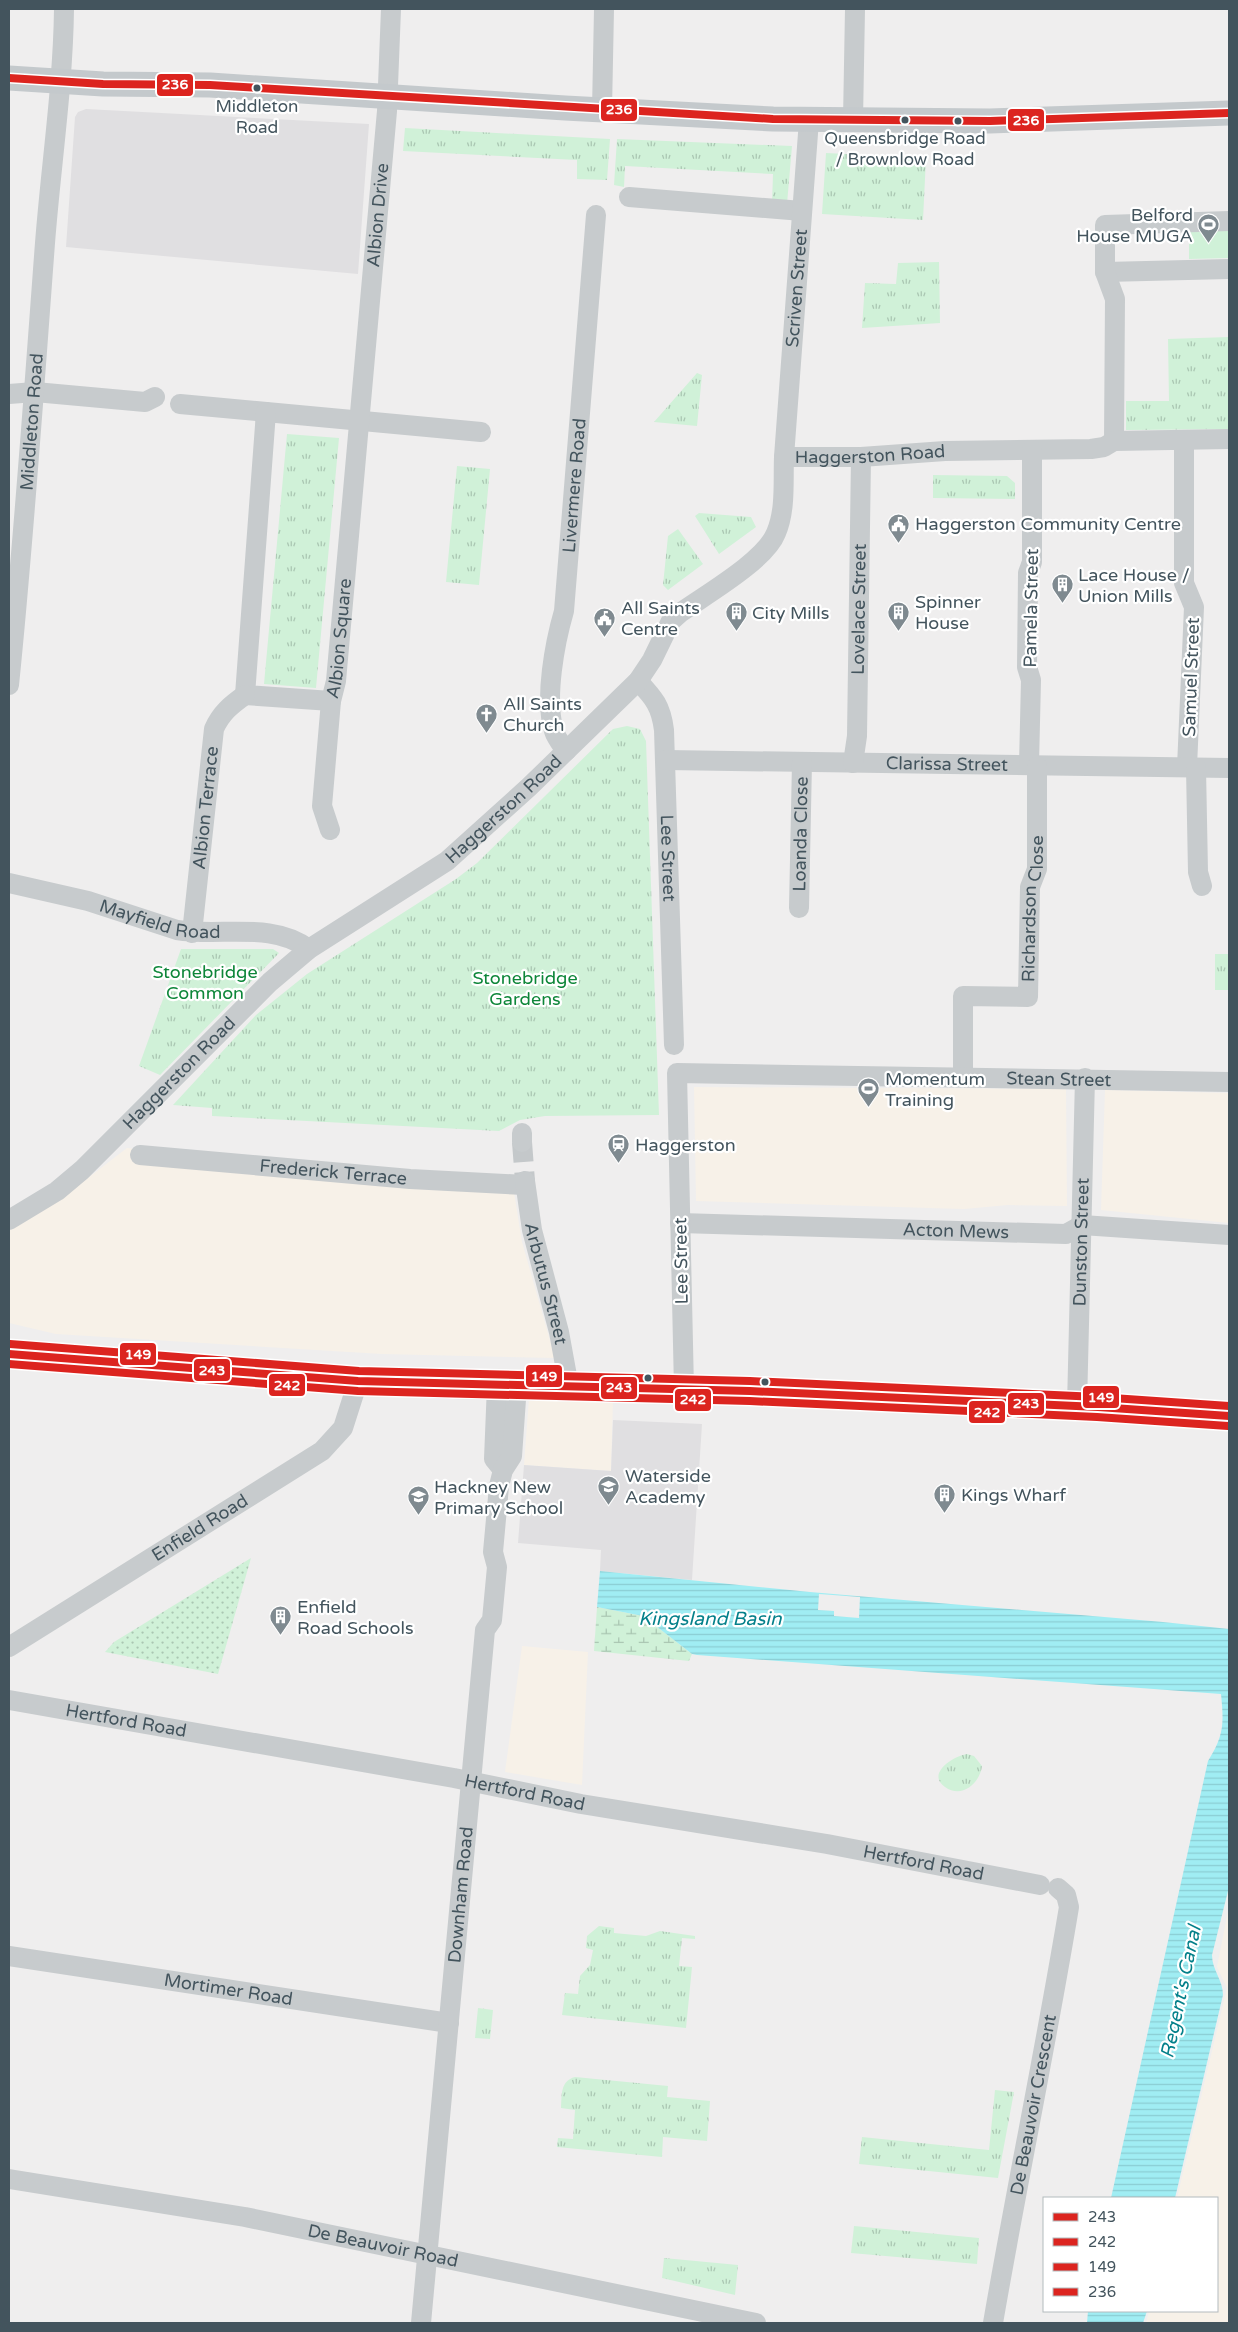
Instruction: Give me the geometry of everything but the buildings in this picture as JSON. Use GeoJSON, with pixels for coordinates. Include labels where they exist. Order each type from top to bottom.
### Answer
{"type":"FeatureCollection","features":[{"type":"Feature","properties":{"kind":"highway"},"geometry":{"type":"LineString","coordinates":[[9,1354],[358,1381],[684,1389],[1077,1406],[1229,1416]]}},
{"type":"Feature","properties":{"kind":"main road"},"geometry":{"type":"LineString","coordinates":[[9,78],[210,86],[602,110],[809,120],[999,121],[1229,113]]}},
{"type":"Feature","properties":{"kind":"street","name":"Middleton Road"},"geometry":{"type":"LineString","coordinates":[[9,685],[14,578],[35,392],[45,241],[61,81],[64,9]]}},
{"type":"Feature","properties":{"kind":"street","name":"Albion Drive"},"geometry":{"type":"LineString","coordinates":[[360,422],[388,96],[392,9]]}},
{"type":"Feature","properties":{"kind":"street"},"geometry":{"type":"LineString","coordinates":[[602,110],[604,9]]}},
{"type":"Feature","properties":{"kind":"street"},"geometry":{"type":"LineString","coordinates":[[853,120],[856,9]]}},
{"type":"Feature","properties":{"kind":"street","name":"Scriven Street"},"geometry":{"type":"LineString","coordinates":[[784,457],[809,120]]}},
{"type":"Feature","properties":{"kind":"street"},"geometry":{"type":"LineString","coordinates":[[629,197],[802,211]]}},
{"type":"Feature","properties":{"kind":"street","name":"Livermere Road"},"geometry":{"type":"LineString","coordinates":[[566,751],[554,733],[550,707],[556,642],[564,611],[596,215]]}},
{"type":"Feature","properties":{"kind":"street"},"geometry":{"type":"LineString","coordinates":[[1114,440],[1115,299],[1106,272],[1105,225],[1229,221]]}},
{"type":"Feature","properties":{"kind":"street"},"geometry":{"type":"LineString","coordinates":[[1106,272],[1229,269]]}},
{"type":"Feature","properties":{"kind":"street"},"geometry":{"type":"LineString","coordinates":[[9,394],[35,392],[145,402],[155,397]]}},
{"type":"Feature","properties":{"kind":"street"},"geometry":{"type":"LineString","coordinates":[[180,404],[481,432]]}},
{"type":"Feature","properties":{"kind":"street"},"geometry":{"type":"LineString","coordinates":[[245,695],[266,412]]}},
{"type":"Feature","properties":{"kind":"street","name":"Albion Square"},"geometry":{"type":"LineString","coordinates":[[245,695],[331,701],[336,681],[360,422]]}},
{"type":"Feature","properties":{"kind":"street","name":"Haggerston Road"},"geometry":{"type":"LineString","coordinates":[[9,1220],[57,1191],[82,1170],[245,1005],[310,949],[447,861],[566,751],[638,681],[652,660],[672,621],[680,613],[752,563],[772,542],[777,532],[782,506],[784,457],[861,457],[945,451],[1091,449],[1104,447],[1114,440],[1229,439]]}},
{"type":"Feature","properties":{"kind":"street","name":"Samuel Street"},"geometry":{"type":"LineString","coordinates":[[1184,440],[1184,584],[1194,607],[1192,768],[1198,872],[1202,886]]}},
{"type":"Feature","properties":{"kind":"street","name":"Pamela Street"},"geometry":{"type":"LineString","coordinates":[[1032,450],[1032,562],[1028,573],[1027,668],[1031,680],[1033,765]]}},
{"type":"Feature","properties":{"kind":"street","name":"Lovelace Street"},"geometry":{"type":"LineString","coordinates":[[853,763],[857,736],[861,457]]}},
{"type":"Feature","properties":{"kind":"street","name":"Lee Street"},"geometry":{"type":"LineString","coordinates":[[638,681],[654,698],[662,713],[666,760],[674,1045]]}},
{"type":"Feature","properties":{"kind":"street","name":"Albion Terrace"},"geometry":{"type":"LineString","coordinates":[[192,932],[214,729],[220,716],[245,695]]}},
{"type":"Feature","properties":{"kind":"street"},"geometry":{"type":"LineString","coordinates":[[330,830],[322,806],[331,701]]}},
{"type":"Feature","properties":{"kind":"street","name":"Clarissa Street"},"geometry":{"type":"LineString","coordinates":[[666,760],[1229,768]]}},
{"type":"Feature","properties":{"kind":"street","name":"Loanda Close"},"geometry":{"type":"LineString","coordinates":[[799,908],[802,762]]}},
{"type":"Feature","properties":{"kind":"street","name":"Richardson Close"},"geometry":{"type":"LineString","coordinates":[[963,1077],[964,996],[1028,997],[1030,887],[1037,869],[1033,765]]}},
{"type":"Feature","properties":{"kind":"street","name":"Mayfield Road"},"geometry":{"type":"LineString","coordinates":[[9,883],[88,901],[177,930],[192,932],[277,933],[297,940],[310,949]]}},
{"type":"Feature","properties":{"kind":"street","name":"Lee Street"},"geometry":{"type":"LineString","coordinates":[[677,1073],[684,1389]]}},
{"type":"Feature","properties":{"kind":"street","name":"Stean Street"},"geometry":{"type":"LineString","coordinates":[[677,1073],[1085,1078],[1229,1082]]}},
{"type":"Feature","properties":{"kind":"street","name":"Dunston Street"},"geometry":{"type":"LineString","coordinates":[[1077,1406],[1085,1078]]}},
{"type":"Feature","properties":{"kind":"street","name":"Frederick Terrace"},"geometry":{"type":"LineString","coordinates":[[140,1155],[400,1178],[525,1183]]}},
{"type":"Feature","properties":{"kind":"street","name":"Arbutus Street"},"geometry":{"type":"LineString","coordinates":[[525,1183],[532,1230],[559,1332],[569,1387]]}},
{"type":"Feature","properties":{"kind":"street","name":"Acton Mews"},"geometry":{"type":"LineString","coordinates":[[680,1223],[1066,1234],[1082,1225],[1229,1235]]}},
{"type":"Feature","properties":{"kind":"street","name":"Enfield Road"},"geometry":{"type":"LineString","coordinates":[[9,1647],[322,1451],[343,1428],[358,1381]]}},
{"type":"Feature","properties":{"kind":"street","name":"Downham Road"},"geometry":{"type":"LineString","coordinates":[[421,2323],[485,1630],[492,1620],[497,1567],[493,1552],[499,1486],[503,1470],[494,1459],[507,1385]]}},
{"type":"Feature","properties":{"kind":"street","name":"Hertford Road"},"geometry":{"type":"LineString","coordinates":[[9,1700],[472,1782],[673,1820],[827,1844],[1049,1887]]}},
{"type":"Feature","properties":{"kind":"street","name":"De Beauvoir Crescent"},"geometry":{"type":"LineString","coordinates":[[993,2323],[1018,2180],[1042,2064],[1069,1907],[1066,1895],[1049,1887]]}},
{"type":"Feature","properties":{"kind":"street","name":"Mortimer Road"},"geometry":{"type":"LineString","coordinates":[[9,1956],[449,2023]]}},
{"type":"Feature","properties":{"kind":"street","name":"De Beauvoir Road"},"geometry":{"type":"LineString","coordinates":[[9,2179],[245,2217],[756,2323]]}},
{"type":"Feature","properties":{"kind":"shaded area"},"geometry":{"type":"Polygon","coordinates":[[[86,109],[369,124],[358,274],[66,247],[75,117],[78,112],[86,109]]]}},
{"type":"Feature","properties":{"kind":"shaded area"},"geometry":{"type":"Polygon","coordinates":[[[694,1087],[1066,1089],[1067,1206],[1008,1205],[964,1209],[696,1201],[694,1087]]]}},
{"type":"Feature","properties":{"kind":"shaded area"},"geometry":{"type":"Polygon","coordinates":[[[1105,1090],[1229,1093],[1229,1223],[1101,1210],[1105,1090]]]}},
{"type":"Feature","properties":{"kind":"shaded area"},"geometry":{"type":"Polygon","coordinates":[[[127,1148],[513,1186],[522,1242],[555,1358],[382,1354],[56,1334],[9,1323],[9,1231],[84,1181],[127,1148]]]}},
{"type":"Feature","properties":{"kind":"shaded area"},"geometry":{"type":"Polygon","coordinates":[[[529,1398],[613,1400],[611,1471],[524,1465],[529,1398]]]}},
{"type":"Feature","properties":{"kind":"shaded area","name":"Waterside Academy"},"geometry":{"type":"Polygon","coordinates":[[[613,1420],[702,1424],[692,1580],[600,1571],[601,1550],[518,1543],[524,1465],[611,1471],[613,1420]]]}},
{"type":"Feature","properties":{"kind":"shaded area"},"geometry":{"type":"Polygon","coordinates":[[[522,1646],[588,1652],[582,1785],[505,1772],[522,1646]]]}},
{"type":"Feature","properties":{"kind":"shaded area"},"geometry":{"type":"Polygon","coordinates":[[[1229,1906],[1229,2323],[1146,2323],[1149,2312],[1218,2312],[1218,2197],[1177,2197],[1227,1988],[1217,1967],[1229,1906]]]}},
{"type":"Feature","properties":{"kind":"green space"},"geometry":{"type":"Polygon","coordinates":[[[405,128],[610,139],[607,180],[577,179],[577,160],[403,151],[405,128]]]}},
{"type":"Feature","properties":{"kind":"green space"},"geometry":{"type":"Polygon","coordinates":[[[617,139],[792,146],[787,204],[772,203],[773,174],[625,166],[624,187],[614,185],[617,139]]]}},
{"type":"Feature","properties":{"kind":"green space"},"geometry":{"type":"Polygon","coordinates":[[[826,153],[926,158],[923,220],[822,214],[826,153]]]}},
{"type":"Feature","properties":{"kind":"green space","name":"Belford House MUGA"},"geometry":{"type":"Polygon","coordinates":[[[1229,229],[1229,258],[1189,259],[1189,230],[1229,229]]]}},
{"type":"Feature","properties":{"kind":"green space"},"geometry":{"type":"Polygon","coordinates":[[[939,262],[940,323],[862,328],[865,283],[896,284],[898,263],[939,262]]]}},
{"type":"Feature","properties":{"kind":"green space"},"geometry":{"type":"Polygon","coordinates":[[[1229,337],[1229,429],[1126,430],[1126,401],[1169,401],[1168,339],[1229,337]]]}},
{"type":"Feature","properties":{"kind":"green space"},"geometry":{"type":"Polygon","coordinates":[[[697,373],[702,375],[697,426],[654,422],[697,373]]]}},
{"type":"Feature","properties":{"kind":"green space"},"geometry":{"type":"Polygon","coordinates":[[[287,434],[339,438],[316,688],[264,684],[287,434]]]}},
{"type":"Feature","properties":{"kind":"green space"},"geometry":{"type":"Polygon","coordinates":[[[457,466],[490,469],[479,585],[446,582],[457,466]]]}},
{"type":"Feature","properties":{"kind":"green space"},"geometry":{"type":"Polygon","coordinates":[[[933,475],[1007,476],[1015,483],[1015,499],[933,498],[933,475]]]}},
{"type":"Feature","properties":{"kind":"green space"},"geometry":{"type":"Polygon","coordinates":[[[699,513],[751,517],[756,527],[719,554],[695,516],[699,513]]]}},
{"type":"Feature","properties":{"kind":"green space"},"geometry":{"type":"Polygon","coordinates":[[[678,529],[703,564],[668,590],[663,585],[668,536],[678,529]]]}},
{"type":"Feature","properties":{"kind":"green space","name":"Stonebridge Gardens"},"geometry":{"type":"Polygon","coordinates":[[[627,726],[640,729],[646,741],[659,1115],[545,1116],[520,1120],[499,1131],[212,1116],[212,1108],[173,1105],[256,1015],[307,974],[456,879],[477,863],[613,729],[627,726]]]}},
{"type":"Feature","properties":{"kind":"green space","name":"Stonebridge Common"},"geometry":{"type":"Polygon","coordinates":[[[181,949],[273,949],[279,953],[160,1075],[139,1066],[181,949]]]}},
{"type":"Feature","properties":{"kind":"green space"},"geometry":{"type":"Polygon","coordinates":[[[1215,954],[1229,954],[1229,990],[1215,990],[1215,954]]]}},
{"type":"Feature","properties":{"kind":"green space"},"geometry":{"type":"Polygon","coordinates":[[[251,1558],[218,1674],[105,1652],[114,1642],[251,1558]]]}},
{"type":"Feature","properties":{"kind":"green space"},"geometry":{"type":"Polygon","coordinates":[[[597,1607],[643,1616],[692,1654],[689,1661],[594,1651],[597,1607]]]}},
{"type":"Feature","properties":{"kind":"green space"},"geometry":{"type":"Polygon","coordinates":[[[967,1754],[974,1756],[982,1766],[978,1778],[964,1790],[951,1790],[945,1787],[938,1777],[940,1771],[955,1758],[967,1754]]]}},
{"type":"Feature","properties":{"kind":"green space"},"geometry":{"type":"Polygon","coordinates":[[[599,1926],[614,1928],[614,1933],[646,1936],[660,1931],[695,1936],[695,1939],[682,1938],[679,1966],[692,1967],[686,2028],[562,2015],[565,1993],[578,1994],[580,1976],[590,1965],[593,1950],[586,1948],[587,1936],[599,1926]]]}},
{"type":"Feature","properties":{"kind":"green space"},"geometry":{"type":"Polygon","coordinates":[[[478,2008],[493,2010],[490,2039],[475,2038],[478,2008]]]}},
{"type":"Feature","properties":{"kind":"green space"},"geometry":{"type":"Polygon","coordinates":[[[575,2077],[668,2086],[667,2097],[710,2101],[707,2141],[663,2137],[662,2157],[557,2147],[558,2138],[573,2139],[575,2110],[561,2108],[564,2085],[575,2077]]]}},
{"type":"Feature","properties":{"kind":"green space"},"geometry":{"type":"Polygon","coordinates":[[[995,2090],[1014,2092],[998,2178],[859,2164],[862,2137],[989,2150],[995,2090]]]}},
{"type":"Feature","properties":{"kind":"green space"},"geometry":{"type":"Polygon","coordinates":[[[854,2226],[979,2238],[977,2264],[851,2253],[854,2226]]]}},
{"type":"Feature","properties":{"kind":"green space"},"geometry":{"type":"Polygon","coordinates":[[[664,2258],[738,2265],[735,2295],[662,2278],[664,2258]]]}},
{"type":"Feature","properties":{"kind":"water","name":"Kingsland Basin"},"geometry":{"type":"Polygon","coordinates":[[[600,1571],[810,1592],[1229,1629],[1229,1887],[1212,1955],[1223,1995],[1175,2197],[1111,2197],[1208,1761],[1222,1729],[1221,1694],[697,1655],[692,1654],[643,1616],[597,1607],[600,1571]]]}},
{"type":"Feature","properties":{"kind":"water"},"geometry":{"type":"Polygon","coordinates":[[[1088,2312],[1147,2312],[1143,2323],[1087,2323],[1088,2312]]]}},
{"type":"Feature","properties":{"kind":"pier"},"geometry":{"type":"Polygon","coordinates":[[[819,1594],[860,1597],[859,1618],[834,1616],[834,1611],[818,1610],[819,1594]]]}},
{"type":"Feature","properties":{"kind":"tunnel"},"geometry":{"type":"LineString","coordinates":[[522,1142],[525,1181]]}},
{"type":"Feature","properties":{"kind":"transit line","name":"236"},"geometry":{"type":"LineString","coordinates":[[9,78],[103,84],[210,85],[773,119],[990,121],[1229,113]]}},
{"type":"Feature","properties":{"kind":"transit line","name":"149"},"geometry":{"type":"LineString","coordinates":[[10,1344],[359,1371],[750,1381],[1098,1397],[1229,1406]]}},
{"type":"Feature","properties":{"kind":"transit line","name":"243"},"geometry":{"type":"LineString","coordinates":[[9,1354],[358,1381],[750,1391],[1098,1407],[1229,1416]]}},
{"type":"Feature","properties":{"kind":"transit line","name":"242"},"geometry":{"type":"LineString","coordinates":[[9,1364],[358,1391],[750,1401],[1097,1417],[1228,1426]]}},
{"type":"Feature","properties":{"kind":"place","name":"Middleton Road"},"geometry":{"type":"Point","coordinates":[257,88]}},
{"type":"Feature","properties":{"kind":"place","name":"Queensbridge Road / Brownlow Road"},"geometry":{"type":"Point","coordinates":[905,120]}},
{"type":"Feature","properties":{"kind":"place","name":"Belford House MUGA"},"geometry":{"type":"Point","coordinates":[1209,244]}},
{"type":"Feature","properties":{"kind":"place","name":"Haggerston Community Centre"},"geometry":{"type":"Point","coordinates":[899,543]}},
{"type":"Feature","properties":{"kind":"place","name":"Lace House / Union Mills"},"geometry":{"type":"Point","coordinates":[1062,604]}},
{"type":"Feature","properties":{"kind":"place","name":"Spinner House"},"geometry":{"type":"Point","coordinates":[899,631]}},
{"type":"Feature","properties":{"kind":"place","name":"City Mills"},"geometry":{"type":"Point","coordinates":[736,632]}},
{"type":"Feature","properties":{"kind":"place","name":"All Saints Centre"},"geometry":{"type":"Point","coordinates":[605,637]}},
{"type":"Feature","properties":{"kind":"place","name":"All Saints Church"},"geometry":{"type":"Point","coordinates":[487,733]}},
{"type":"Feature","properties":{"kind":"place","name":"Momentum Training"},"geometry":{"type":"Point","coordinates":[869,1108]}},
{"type":"Feature","properties":{"kind":"place","name":"Haggerston"},"geometry":{"type":"Point","coordinates":[619,1164]}},
{"type":"Feature","properties":{"kind":"place","name":"Waterside Academy"},"geometry":{"type":"Point","coordinates":[609,1505]}},
{"type":"Feature","properties":{"kind":"place","name":"Kings Wharf"},"geometry":{"type":"Point","coordinates":[945,1514]}},
{"type":"Feature","properties":{"kind":"place","name":"Hackney New Primary School"},"geometry":{"type":"Point","coordinates":[418,1516]}},
{"type":"Feature","properties":{"kind":"place","name":"Enfield Road Schools"},"geometry":{"type":"Point","coordinates":[281,1636]}},
{"type":"Feature","properties":{"kind":"water label","name":"Regent's Canal"},"geometry":{"type":"Point","coordinates":[1181,1992]}}]}
